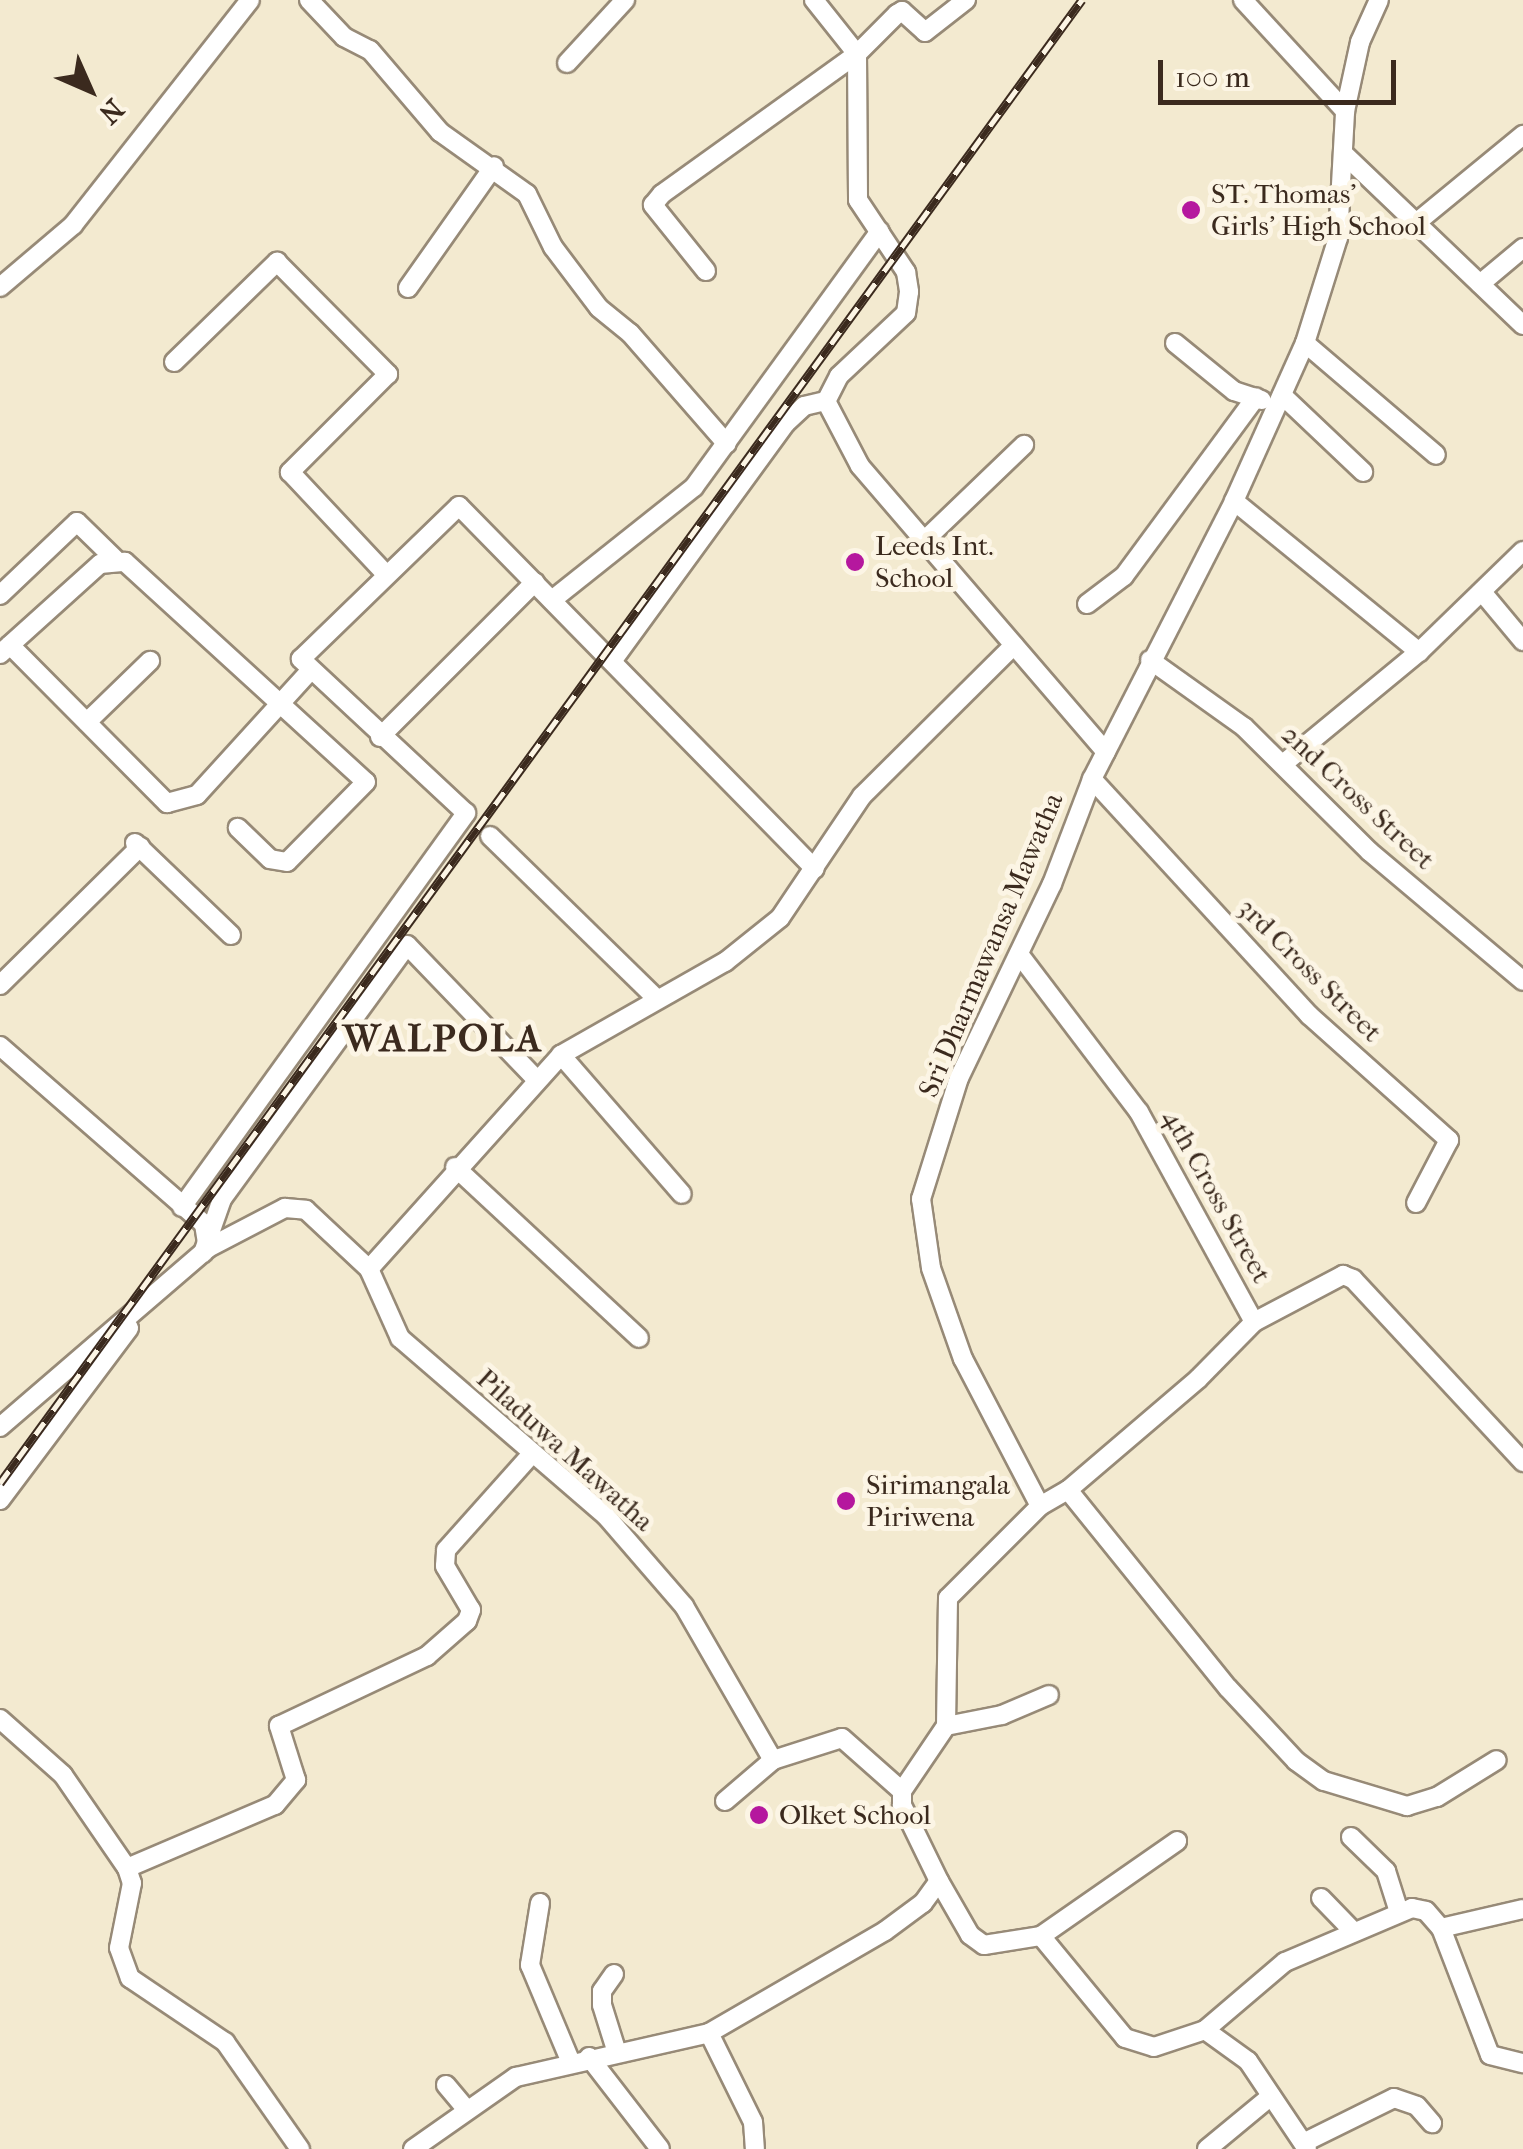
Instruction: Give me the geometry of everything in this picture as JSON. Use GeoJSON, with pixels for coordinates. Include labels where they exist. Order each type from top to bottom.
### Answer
{"type":"FeatureCollection","features":[{"type":"Feature","properties":{"kind":"street"},"geometry":{"type":"LineString","coordinates":[[0,288],[73,225],[157,126],[250,0]]}},
{"type":"Feature","properties":{"kind":"street"},"geometry":{"type":"LineString","coordinates":[[309,0],[344,37],[370,50],[440,132],[494,166],[527,194],[552,247],[599,308],[630,333],[727,444]]}},
{"type":"Feature","properties":{"kind":"street"},"geometry":{"type":"LineString","coordinates":[[567,63],[625,0]]}},
{"type":"Feature","properties":{"kind":"street"},"geometry":{"type":"LineString","coordinates":[[613,660],[786,424],[804,406],[826,401],[839,376],[906,312],[906,272],[858,200],[857,54],[814,0]]}},
{"type":"Feature","properties":{"kind":"street"},"geometry":{"type":"LineString","coordinates":[[706,271],[653,204],[857,54],[902,11],[925,32],[966,0]]}},
{"type":"Feature","properties":{"kind":"street"},"geometry":{"type":"LineString","coordinates":[[1243,0],[1345,111]]}},
{"type":"Feature","properties":{"kind":"street","name":"Sri Dharmawansa Mawatha"},"geometry":{"type":"LineString","coordinates":[[1040,1506],[963,1359],[932,1268],[921,1199],[959,1078],[1018,954],[1092,779],[1234,501],[1305,343],[1338,238],[1346,156],[1345,111],[1360,42],[1379,0]]}},
{"type":"Feature","properties":{"kind":"street"},"geometry":{"type":"LineString","coordinates":[[1416,223],[1523,135]]}},
{"type":"Feature","properties":{"kind":"street"},"geometry":{"type":"LineString","coordinates":[[1346,156],[1523,325]]}},
{"type":"Feature","properties":{"kind":"street"},"geometry":{"type":"LineString","coordinates":[[408,288],[494,166]]}},
{"type":"Feature","properties":{"kind":"street"},"geometry":{"type":"LineString","coordinates":[[552,600],[694,487],[880,231]]}},
{"type":"Feature","properties":{"kind":"street"},"geometry":{"type":"LineString","coordinates":[[1480,284],[1523,248]]}},
{"type":"Feature","properties":{"kind":"street"},"geometry":{"type":"LineString","coordinates":[[174,362],[277,262],[291,276],[388,374],[290,472],[385,573]]}},
{"type":"Feature","properties":{"kind":"street"},"geometry":{"type":"LineString","coordinates":[[1175,343],[1234,391],[1279,401],[1363,472]]}},
{"type":"Feature","properties":{"kind":"street"},"geometry":{"type":"LineString","coordinates":[[1305,343],[1436,455]]}},
{"type":"Feature","properties":{"kind":"street"},"geometry":{"type":"LineString","coordinates":[[1087,604],[1124,576],[1256,398]]}},
{"type":"Feature","properties":{"kind":"street"},"geometry":{"type":"LineString","coordinates":[[826,401],[860,466],[1106,752]]}},
{"type":"Feature","properties":{"kind":"street"},"geometry":{"type":"LineString","coordinates":[[926,540],[1024,445]]}},
{"type":"Feature","properties":{"kind":"street"},"geometry":{"type":"LineString","coordinates":[[1234,501],[1418,652]]}},
{"type":"Feature","properties":{"kind":"street"},"geometry":{"type":"LineString","coordinates":[[182,1207],[466,814],[308,672],[301,660],[305,651],[385,573],[459,506],[815,868]]}},
{"type":"Feature","properties":{"kind":"street"},"geometry":{"type":"LineString","coordinates":[[0,594],[77,522],[278,708],[366,782],[287,862],[270,859],[238,828]]}},
{"type":"Feature","properties":{"kind":"street"},"geometry":{"type":"LineString","coordinates":[[1283,764],[1418,652],[1523,551]]}},
{"type":"Feature","properties":{"kind":"street"},"geometry":{"type":"LineString","coordinates":[[115,559],[100,564],[5,649],[87,722],[167,803],[197,795],[308,672]]}},
{"type":"Feature","properties":{"kind":"street"},"geometry":{"type":"LineString","coordinates":[[380,736],[535,582]]}},
{"type":"Feature","properties":{"kind":"street"},"geometry":{"type":"LineString","coordinates":[[1482,592],[1523,641]]}},
{"type":"Feature","properties":{"kind":"street"},"geometry":{"type":"LineString","coordinates":[[368,1269],[455,1167],[561,1055],[760,936],[815,868],[862,796],[1014,645]]}},
{"type":"Feature","properties":{"kind":"street","name":"2nd Cross Street"},"geometry":{"type":"LineString","coordinates":[[1150,660],[1244,726],[1370,852],[1523,981]]}},
{"type":"Feature","properties":{"kind":"street"},"geometry":{"type":"LineString","coordinates":[[87,722],[150,661]]}},
{"type":"Feature","properties":{"kind":"street","name":"3rd Cross Street"},"geometry":{"type":"LineString","coordinates":[[1092,779],[1309,1015],[1449,1140],[1416,1204]]}},
{"type":"Feature","properties":{"kind":"street"},"geometry":{"type":"LineString","coordinates":[[490,836],[656,998]]}},
{"type":"Feature","properties":{"kind":"street"},"geometry":{"type":"LineString","coordinates":[[0,985],[138,845],[231,936]]}},
{"type":"Feature","properties":{"kind":"street"},"geometry":{"type":"LineString","coordinates":[[0,1500],[146,1306],[208,1248],[222,1199],[406,945],[537,1080]]}},
{"type":"Feature","properties":{"kind":"street","name":"4th Cross Street"},"geometry":{"type":"LineString","coordinates":[[1018,954],[1140,1112],[1254,1322],[1342,1275],[1353,1279],[1523,1462]]}},
{"type":"Feature","properties":{"kind":"street"},"geometry":{"type":"LineString","coordinates":[[0,1046],[204,1224],[208,1248]]}},
{"type":"Feature","properties":{"kind":"street"},"geometry":{"type":"LineString","coordinates":[[561,1055],[682,1194]]}},
{"type":"Feature","properties":{"kind":"street"},"geometry":{"type":"LineString","coordinates":[[455,1167],[639,1338]]}},
{"type":"Feature","properties":{"kind":"street","name":"Piladuwa Mawatha"},"geometry":{"type":"LineString","coordinates":[[208,1248],[286,1208],[306,1210],[368,1269],[400,1338],[606,1516],[684,1606],[773,1760]]}},
{"type":"Feature","properties":{"kind":"street"},"geometry":{"type":"LineString","coordinates":[[0,1427],[208,1248]]}},
{"type":"Feature","properties":{"kind":"street"},"geometry":{"type":"LineString","coordinates":[[1177,1841],[1041,1936],[984,1945],[970,1936],[939,1880],[902,1805],[902,1791],[946,1726],[948,1598],[1040,1506],[1068,1490],[1254,1322]]}},
{"type":"Feature","properties":{"kind":"street"},"geometry":{"type":"LineString","coordinates":[[127,1868],[275,1805],[296,1780],[279,1726],[427,1656],[467,1620],[471,1610],[445,1566],[446,1550],[531,1454]]}},
{"type":"Feature","properties":{"kind":"street"},"geometry":{"type":"LineString","coordinates":[[1068,1490],[1228,1688],[1296,1761],[1324,1780],[1407,1806],[1438,1796],[1496,1760]]}},
{"type":"Feature","properties":{"kind":"street"},"geometry":{"type":"LineString","coordinates":[[946,1726],[1002,1715],[1049,1695]]}},
{"type":"Feature","properties":{"kind":"street"},"geometry":{"type":"LineString","coordinates":[[0,1719],[63,1776],[127,1868],[132,1882],[118,1948],[130,1978],[225,2042],[300,2149]]}},
{"type":"Feature","properties":{"kind":"street"},"geometry":{"type":"LineString","coordinates":[[725,1801],[773,1760],[842,1738],[902,1791]]}},
{"type":"Feature","properties":{"kind":"street"},"geometry":{"type":"LineString","coordinates":[[1351,1837],[1386,1871],[1398,1912]]}},
{"type":"Feature","properties":{"kind":"street"},"geometry":{"type":"LineString","coordinates":[[413,2149],[516,2076],[570,2060],[709,2033],[885,1931],[922,1902],[939,1880]]}},
{"type":"Feature","properties":{"kind":"street"},"geometry":{"type":"LineString","coordinates":[[1321,1898],[1354,1932]]}},
{"type":"Feature","properties":{"kind":"street"},"geometry":{"type":"LineString","coordinates":[[540,1903],[530,1965],[570,2060]]}},
{"type":"Feature","properties":{"kind":"street"},"geometry":{"type":"LineString","coordinates":[[1441,1928],[1523,1909]]}},
{"type":"Feature","properties":{"kind":"street"},"geometry":{"type":"LineString","coordinates":[[1041,1936],[1126,2038],[1154,2047],[1205,2030],[1285,1962],[1398,1912],[1426,1910],[1441,1928],[1490,2055],[1523,2063]]}},
{"type":"Feature","properties":{"kind":"street"},"geometry":{"type":"LineString","coordinates":[[614,1974],[602,1991],[602,2006],[617,2053]]}},
{"type":"Feature","properties":{"kind":"street"},"geometry":{"type":"LineString","coordinates":[[1205,2030],[1248,2061],[1306,2146],[1394,2098],[1418,2106],[1432,2123]]}},
{"type":"Feature","properties":{"kind":"street"},"geometry":{"type":"LineString","coordinates":[[709,2033],[752,2122],[755,2149]]}},
{"type":"Feature","properties":{"kind":"street"},"geometry":{"type":"LineString","coordinates":[[589,2057],[660,2149]]}},
{"type":"Feature","properties":{"kind":"street"},"geometry":{"type":"LineString","coordinates":[[446,2085],[467,2110]]}},
{"type":"Feature","properties":{"kind":"street"},"geometry":{"type":"LineString","coordinates":[[1207,2149],[1271,2096]]}},
{"type":"Feature","properties":{"kind":"railway"},"geometry":{"type":"LineString","coordinates":[[0,1483],[1082,0]]}},
{"type":"Feature","properties":{"kind":"place","name":"ST. Thomas' Girls' High School"},"geometry":{"type":"Point","coordinates":[1191,210]}},
{"type":"Feature","properties":{"kind":"place","name":"Leeds Int. School"},"geometry":{"type":"Point","coordinates":[855,562]}},
{"type":"Feature","properties":{"kind":"place","name":"Sirimangala Piriwena"},"geometry":{"type":"Point","coordinates":[846,1501]}},
{"type":"Feature","properties":{"kind":"place","name":"Olket School"},"geometry":{"type":"Point","coordinates":[759,1815]}},
{"type":"Feature","properties":{"kind":"district","name":"WALPOLA"},"geometry":{"type":"Point","coordinates":[443,1039]}}]}
